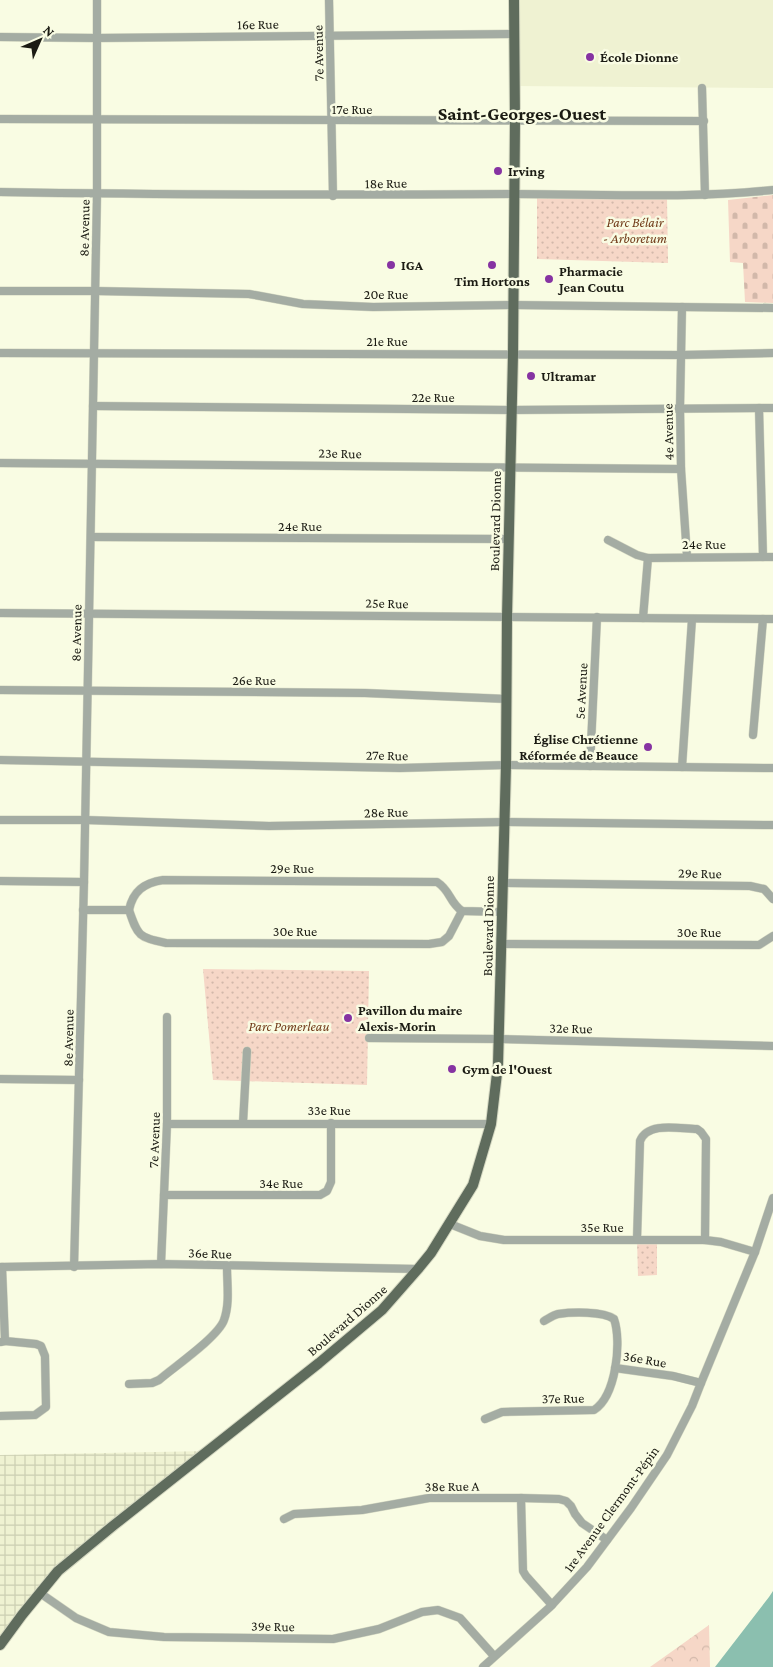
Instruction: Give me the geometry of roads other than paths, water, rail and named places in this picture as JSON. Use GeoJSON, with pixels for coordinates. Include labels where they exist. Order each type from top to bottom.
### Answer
{"type":"FeatureCollection","features":[{"type":"Feature","properties":{"kind":"main road","name":"Boulevard Dionne"},"geometry":{"type":"LineString","coordinates":[[0,1644],[58,1571],[319,1363],[382,1310],[418,1269],[450,1224],[473,1185],[492,1124],[497,1082],[502,944],[507,699],[506,617],[513,354],[515,194],[514,0]]}},
{"type":"Feature","properties":{"kind":"street","name":"8e Avenue"},"geometry":{"type":"LineString","coordinates":[[74,1267],[86,820],[98,120],[97,0]]}},
{"type":"Feature","properties":{"kind":"street","name":"7e Avenue"},"geometry":{"type":"LineString","coordinates":[[329,0],[333,196]]}},
{"type":"Feature","properties":{"kind":"street","name":"16e Rue"},"geometry":{"type":"LineString","coordinates":[[0,37],[96,38],[515,34]]}},
{"type":"Feature","properties":{"kind":"street"},"geometry":{"type":"LineString","coordinates":[[702,88],[704,195]]}},
{"type":"Feature","properties":{"kind":"street","name":"17e Rue"},"geometry":{"type":"LineString","coordinates":[[0,119],[704,121]]}},
{"type":"Feature","properties":{"kind":"street","name":"18e Rue"},"geometry":{"type":"LineString","coordinates":[[0,192],[333,196],[515,194],[704,195],[773,190]]}},
{"type":"Feature","properties":{"kind":"street","name":"20e Rue"},"geometry":{"type":"LineString","coordinates":[[0,291],[249,294],[303,304],[373,307],[513,305],[773,308]]}},
{"type":"Feature","properties":{"kind":"street","name":"4e Avenue"},"geometry":{"type":"LineString","coordinates":[[682,307],[681,469],[687,556]]}},
{"type":"Feature","properties":{"kind":"street","name":"21e Rue"},"geometry":{"type":"LineString","coordinates":[[0,353],[681,355],[773,353]]}},
{"type":"Feature","properties":{"kind":"street","name":"22e Rue"},"geometry":{"type":"LineString","coordinates":[[93,406],[511,410],[773,408]]}},
{"type":"Feature","properties":{"kind":"street"},"geometry":{"type":"LineString","coordinates":[[759,408],[763,556]]}},
{"type":"Feature","properties":{"kind":"street","name":"23e Rue"},"geometry":{"type":"LineString","coordinates":[[0,463],[681,469]]}},
{"type":"Feature","properties":{"kind":"street","name":"24e Rue"},"geometry":{"type":"LineString","coordinates":[[91,537],[508,539]]}},
{"type":"Feature","properties":{"kind":"street","name":"24e Rue"},"geometry":{"type":"LineString","coordinates":[[608,540],[648,558],[687,556],[773,557]]}},
{"type":"Feature","properties":{"kind":"street"},"geometry":{"type":"LineString","coordinates":[[643,618],[648,558]]}},
{"type":"Feature","properties":{"kind":"street","name":"25e Rue"},"geometry":{"type":"LineString","coordinates":[[0,613],[773,619]]}},
{"type":"Feature","properties":{"kind":"street","name":"5e Avenue"},"geometry":{"type":"LineString","coordinates":[[590,766],[597,617]]}},
{"type":"Feature","properties":{"kind":"street"},"geometry":{"type":"LineString","coordinates":[[682,767],[692,619]]}},
{"type":"Feature","properties":{"kind":"street"},"geometry":{"type":"LineString","coordinates":[[753,735],[763,619]]}},
{"type":"Feature","properties":{"kind":"street","name":"26e Rue"},"geometry":{"type":"LineString","coordinates":[[0,690],[365,693],[507,699]]}},
{"type":"Feature","properties":{"kind":"street","name":"27e Rue"},"geometry":{"type":"LineString","coordinates":[[0,760],[400,768],[506,765],[773,768]]}},
{"type":"Feature","properties":{"kind":"street","name":"28e Rue"},"geometry":{"type":"LineString","coordinates":[[0,820],[86,820],[268,826],[504,822],[773,825]]}},
{"type":"Feature","properties":{"kind":"street","name":"29e Rue"},"geometry":{"type":"LineString","coordinates":[[129,910],[131,901],[138,890],[150,882],[163,880],[437,882],[447,888],[451,899],[462,911]]}},
{"type":"Feature","properties":{"kind":"street"},"geometry":{"type":"LineString","coordinates":[[0,881],[84,882]]}},
{"type":"Feature","properties":{"kind":"street","name":"29e Rue"},"geometry":{"type":"LineString","coordinates":[[502,883],[750,886],[764,889],[773,898]]}},
{"type":"Feature","properties":{"kind":"street"},"geometry":{"type":"LineString","coordinates":[[83,910],[129,910]]}},
{"type":"Feature","properties":{"kind":"street","name":"30e Rue"},"geometry":{"type":"LineString","coordinates":[[129,910],[135,928],[143,938],[166,943],[429,944],[442,942],[448,936],[462,911]]}},
{"type":"Feature","properties":{"kind":"street"},"geometry":{"type":"LineString","coordinates":[[462,911],[502,912]]}},
{"type":"Feature","properties":{"kind":"street","name":"30e Rue"},"geometry":{"type":"LineString","coordinates":[[502,944],[759,945],[773,936]]}},
{"type":"Feature","properties":{"kind":"street","name":"7e Avenue"},"geometry":{"type":"LineString","coordinates":[[161,1264],[167,1124],[167,1017]]}},
{"type":"Feature","properties":{"kind":"street","name":"32e Rue"},"geometry":{"type":"LineString","coordinates":[[369,1038],[498,1039],[773,1046]]}},
{"type":"Feature","properties":{"kind":"street"},"geometry":{"type":"LineString","coordinates":[[243,1123],[247,1051]]}},
{"type":"Feature","properties":{"kind":"street"},"geometry":{"type":"LineString","coordinates":[[0,1079],[79,1080]]}},
{"type":"Feature","properties":{"kind":"street","name":"34e Rue"},"geometry":{"type":"LineString","coordinates":[[164,1195],[320,1195],[328,1191],[331,1182],[332,1123]]}},
{"type":"Feature","properties":{"kind":"street","name":"33e Rue"},"geometry":{"type":"LineString","coordinates":[[167,1124],[492,1124]]}},
{"type":"Feature","properties":{"kind":"street"},"geometry":{"type":"LineString","coordinates":[[637,1239],[639,1147],[642,1135],[649,1129],[660,1128],[697,1129],[704,1135],[707,1144],[705,1240]]}},
{"type":"Feature","properties":{"kind":"street","name":"1re Avenue Clermont-Pépin"},"geometry":{"type":"LineString","coordinates":[[483,1667],[552,1605],[587,1567],[667,1455],[702,1384],[755,1252],[773,1198]]}},
{"type":"Feature","properties":{"kind":"street","name":"35e Rue"},"geometry":{"type":"LineString","coordinates":[[450,1224],[480,1236],[504,1240],[705,1240],[721,1242],[755,1252]]}},
{"type":"Feature","properties":{"kind":"street","name":"36e Rue"},"geometry":{"type":"LineString","coordinates":[[1,1267],[161,1264],[227,1267],[418,1269]]}},
{"type":"Feature","properties":{"kind":"street"},"geometry":{"type":"LineString","coordinates":[[0,1416],[35,1416],[46,1407],[45,1356],[42,1346],[2,1342],[1,1267]]}},
{"type":"Feature","properties":{"kind":"street"},"geometry":{"type":"LineString","coordinates":[[129,1384],[152,1383],[159,1380],[215,1333],[223,1322],[227,1311],[227,1267]]}},
{"type":"Feature","properties":{"kind":"street","name":"36e Rue"},"geometry":{"type":"LineString","coordinates":[[544,1321],[557,1315],[565,1314],[601,1313],[611,1316],[617,1329],[615,1368],[673,1376],[702,1384]]}},
{"type":"Feature","properties":{"kind":"street","name":"37e Rue"},"geometry":{"type":"LineString","coordinates":[[485,1419],[502,1412],[594,1410],[605,1399],[615,1368]]}},
{"type":"Feature","properties":{"kind":"street","name":"38e Rue A"},"geometry":{"type":"LineString","coordinates":[[284,1519],[294,1514],[362,1510],[429,1498],[560,1499],[566,1501],[571,1506],[582,1523],[607,1540]]}},
{"type":"Feature","properties":{"kind":"street"},"geometry":{"type":"LineString","coordinates":[[521,1498],[523,1571],[552,1605]]}},
{"type":"Feature","properties":{"kind":"street","name":"39e Rue"},"geometry":{"type":"LineString","coordinates":[[40,1593],[76,1618],[110,1632],[164,1637],[333,1639],[379,1630],[422,1612],[438,1610],[460,1618],[494,1656]]}},
{"type":"Feature","properties":{"kind":"water"},"geometry":{"type":"Polygon","coordinates":[[[773,1591],[773,1667],[715,1667],[769,1597],[773,1591]]]}},
{"type":"Feature","properties":{"kind":"place","name":"École Dionne"},"geometry":{"type":"Point","coordinates":[590,57]}},
{"type":"Feature","properties":{"kind":"place","name":"Irving"},"geometry":{"type":"Point","coordinates":[498,171]}},
{"type":"Feature","properties":{"kind":"place","name":"IGA"},"geometry":{"type":"Point","coordinates":[391,265]}},
{"type":"Feature","properties":{"kind":"place","name":"Tim Hortons"},"geometry":{"type":"Point","coordinates":[492,265]}},
{"type":"Feature","properties":{"kind":"place","name":"Pharmacie Jean Coutu"},"geometry":{"type":"Point","coordinates":[549,279]}},
{"type":"Feature","properties":{"kind":"place","name":"Ultramar"},"geometry":{"type":"Point","coordinates":[531,376]}},
{"type":"Feature","properties":{"kind":"place","name":"Église Chrétienne Réformée de Beauce"},"geometry":{"type":"Point","coordinates":[648,747]}},
{"type":"Feature","properties":{"kind":"place","name":"Pavillon du maire Alexis-Morin"},"geometry":{"type":"Point","coordinates":[348,1018]}},
{"type":"Feature","properties":{"kind":"place","name":"Gym de l'Ouest"},"geometry":{"type":"Point","coordinates":[452,1069]}},
{"type":"Feature","properties":{"kind":"district","name":"Saint-Georges-Ouest"},"geometry":{"type":"Point","coordinates":[522,113]}},
{"type":"Feature","properties":{"kind":"park label","name":"Parc Bélair - Arboretum"},"geometry":{"type":"Point","coordinates":[635,230]}},
{"type":"Feature","properties":{"kind":"park label","name":"Parc Pomerleau"},"geometry":{"type":"Point","coordinates":[289,1026]}}]}
